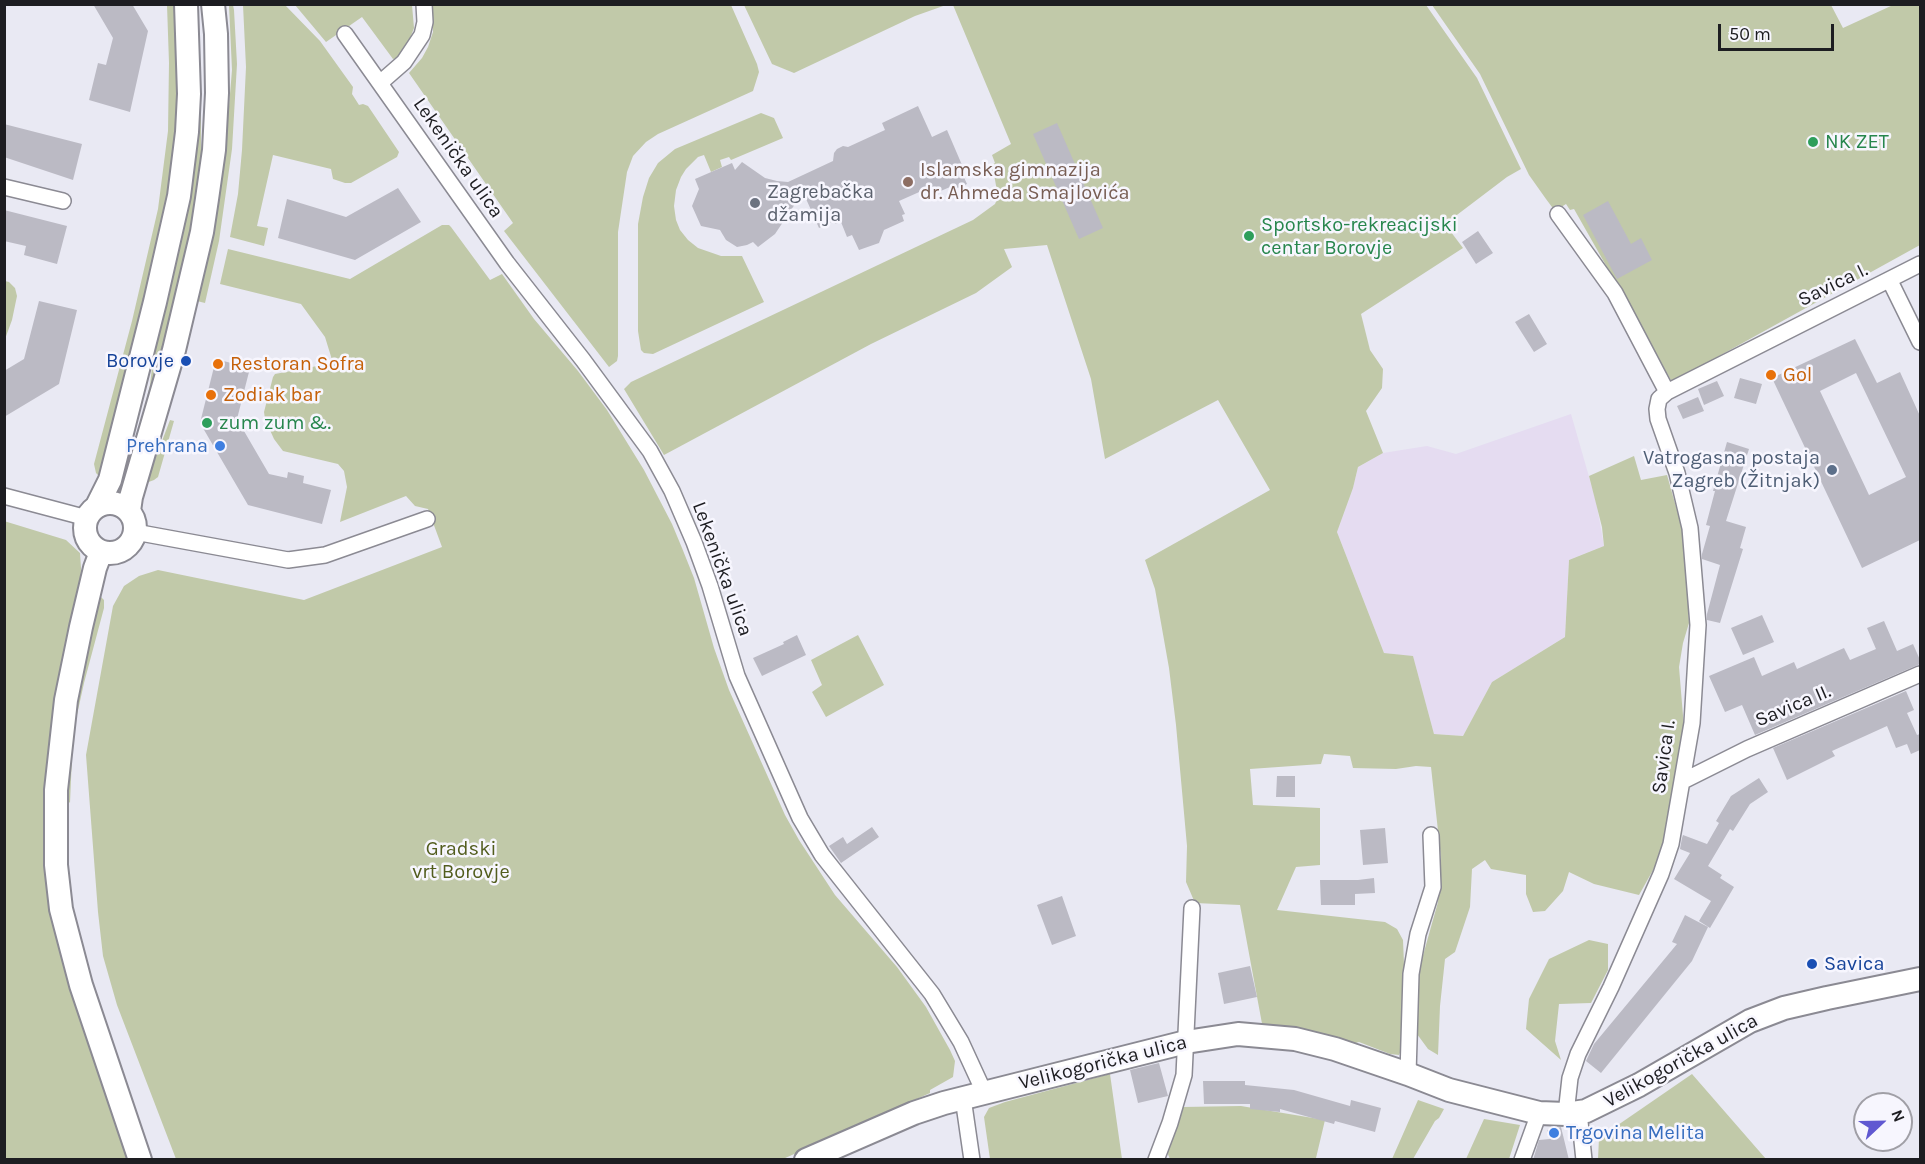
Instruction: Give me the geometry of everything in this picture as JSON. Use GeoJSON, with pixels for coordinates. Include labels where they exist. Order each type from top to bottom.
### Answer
{"type":"FeatureCollection","features":[{"type":"Feature","properties":{"kind":"street"},"geometry":{"type":"LineString","coordinates":[[186,4],[189,94],[179,196],[144,349],[110,480],[92,512],[85,534],[94,548],[101,552],[116,553],[129,546],[132,522],[131,497],[174,350],[202,232],[214,150],[217,93],[213,4]]}},
{"type":"Feature","properties":{"kind":"street"},"geometry":{"type":"LineString","coordinates":[[380,83],[404,63],[422,35],[425,22],[424,4]]}},
{"type":"Feature","properties":{"kind":"street","name":"Lekenička ulica"},"geometry":{"type":"LineString","coordinates":[[345,34],[507,263],[650,451],[672,491],[694,542],[710,585],[737,676],[800,818],[822,855],[932,994],[961,1042],[973,1095],[972,1160]]}},
{"type":"Feature","properties":{"kind":"street"},"geometry":{"type":"LineString","coordinates":[[4,187],[63,201]]}},
{"type":"Feature","properties":{"kind":"street"},"geometry":{"type":"LineString","coordinates":[[1558,214],[1615,293],[1667,392]]}},
{"type":"Feature","properties":{"kind":"street","name":"Savica I."},"geometry":{"type":"LineString","coordinates":[[1584,1160],[1572,1113],[1570,1078],[1578,1054],[1611,987],[1661,874],[1671,844],[1692,723],[1698,625],[1690,528],[1677,473],[1658,419],[1659,399],[1667,392],[1920,264]]}},
{"type":"Feature","properties":{"kind":"street"},"geometry":{"type":"LineString","coordinates":[[1890,280],[1920,342]]}},
{"type":"Feature","properties":{"kind":"street"},"geometry":{"type":"LineString","coordinates":[[4,496],[92,512],[105,503],[114,503],[122,506],[132,522],[288,560],[326,555],[427,519]]}},
{"type":"Feature","properties":{"kind":"street"},"geometry":{"type":"LineString","coordinates":[[101,552],[81,627],[66,700],[56,790],[56,865],[61,909],[81,984],[140,1160]]}},
{"type":"Feature","properties":{"kind":"street","name":"Savica II."},"geometry":{"type":"LineString","coordinates":[[1683,781],[1748,749],[1920,674]]}},
{"type":"Feature","properties":{"kind":"street"},"geometry":{"type":"LineString","coordinates":[[1408,1074],[1411,974],[1418,934],[1433,887],[1431,835]]}},
{"type":"Feature","properties":{"kind":"street"},"geometry":{"type":"LineString","coordinates":[[1156,1160],[1170,1124],[1184,1075],[1192,908]]}},
{"type":"Feature","properties":{"kind":"street","name":"Velikogorička ulica"},"geometry":{"type":"LineString","coordinates":[[806,1160],[914,1113],[973,1095],[1186,1042],[1238,1034],[1295,1039],[1335,1048],[1449,1090],[1539,1113],[1572,1113],[1594,1108],[1621,1095],[1750,1021],[1784,1008],[1816,1000],[1920,979]]}},
{"type":"Feature","properties":{"kind":"street"},"geometry":{"type":"LineString","coordinates":[[1522,1160],[1539,1113]]}},
{"type":"Feature","properties":{"kind":"shaded area"},"geometry":{"type":"Polygon","coordinates":[[[1571,414],[1596,501],[1604,546],[1569,560],[1565,637],[1492,682],[1463,736],[1434,734],[1413,657],[1384,653],[1337,532],[1358,467],[1383,453],[1427,446],[1456,454],[1571,414]]]}},
{"type":"Feature","properties":{"kind":"green space"},"geometry":{"type":"Polygon","coordinates":[[[167,5],[179,5],[183,125],[174,203],[102,479],[96,473],[94,464],[132,321],[158,209],[168,131],[167,5]]]}},
{"type":"Feature","properties":{"kind":"green space"},"geometry":{"type":"Polygon","coordinates":[[[194,5],[197,5],[201,91],[201,168],[196,219],[124,488],[150,385],[194,5]]]}},
{"type":"Feature","properties":{"kind":"green space"},"geometry":{"type":"Polygon","coordinates":[[[229,5],[233,5],[234,10],[237,64],[232,149],[219,241],[205,303],[193,300],[219,175],[229,106],[232,70],[229,5]]]}},
{"type":"Feature","properties":{"kind":"green space"},"geometry":{"type":"Polygon","coordinates":[[[243,5],[285,5],[320,41],[353,87],[352,94],[359,105],[368,106],[399,152],[397,157],[351,183],[333,179],[331,169],[273,155],[257,226],[268,228],[264,246],[230,237],[238,194],[242,150],[246,67],[243,5]]]}},
{"type":"Feature","properties":{"kind":"green space"},"geometry":{"type":"Polygon","coordinates":[[[295,5],[412,5],[414,28],[406,49],[398,58],[393,59],[362,17],[326,42],[295,5]]]}},
{"type":"Feature","properties":{"kind":"green space"},"geometry":{"type":"Polygon","coordinates":[[[433,5],[731,5],[757,64],[759,72],[753,91],[658,134],[646,142],[633,156],[627,172],[618,232],[618,356],[617,361],[609,367],[504,231],[513,223],[409,73],[428,47],[433,32],[433,5]]]}},
{"type":"Feature","properties":{"kind":"green space"},"geometry":{"type":"Polygon","coordinates":[[[744,5],[946,5],[915,16],[794,73],[772,64],[744,5]]]}},
{"type":"Feature","properties":{"kind":"green space"},"geometry":{"type":"Polygon","coordinates":[[[953,5],[1426,5],[1477,78],[1521,169],[1445,224],[1463,248],[1361,314],[1370,350],[1383,369],[1382,388],[1366,411],[1383,453],[1358,467],[1337,532],[1384,653],[1413,656],[1434,734],[1463,736],[1492,682],[1565,637],[1569,560],[1604,546],[1602,527],[1589,476],[1634,456],[1641,480],[1667,475],[1682,528],[1689,623],[1679,667],[1685,740],[1666,847],[1639,895],[1594,884],[1569,872],[1563,891],[1545,911],[1533,912],[1526,894],[1526,875],[1491,869],[1485,860],[1472,869],[1470,907],[1455,952],[1445,959],[1438,1055],[1428,1049],[1417,1034],[1415,984],[1438,902],[1441,858],[1431,767],[1353,768],[1350,756],[1324,754],[1321,764],[1250,769],[1253,805],[1320,808],[1320,865],[1296,867],[1277,910],[1385,922],[1397,929],[1403,940],[1406,1012],[1403,1046],[1399,1055],[1390,1054],[1359,1042],[1349,1045],[1263,1029],[1240,905],[1195,903],[1186,882],[1187,846],[1169,668],[1155,589],[1145,560],[1270,490],[1218,400],[1105,459],[1091,379],[1047,245],[1004,249],[1012,267],[976,293],[871,344],[664,455],[624,389],[631,382],[973,220],[995,204],[998,197],[994,174],[990,166],[995,163],[992,155],[1011,144],[953,5]]]}},
{"type":"Feature","properties":{"kind":"green space"},"geometry":{"type":"Polygon","coordinates":[[[1432,5],[1831,5],[1843,28],[1893,5],[1920,5],[1920,245],[1672,382],[1574,209],[1570,210],[1566,204],[1555,211],[1529,175],[1480,74],[1432,5]]]}},
{"type":"Feature","properties":{"kind":"green space"},"geometry":{"type":"Polygon","coordinates":[[[761,113],[774,118],[783,138],[731,160],[729,157],[720,160],[722,167],[711,172],[704,155],[698,157],[681,177],[676,190],[674,206],[680,230],[698,248],[721,256],[742,256],[764,302],[653,354],[644,353],[641,350],[638,331],[638,224],[649,178],[658,163],[675,149],[761,113]]]}},
{"type":"Feature","properties":{"kind":"green space","name":"Gradski vrt Borovje"},"geometry":{"type":"Polygon","coordinates":[[[442,225],[451,227],[490,280],[502,274],[534,319],[607,410],[644,470],[682,548],[694,578],[729,690],[785,815],[835,895],[897,967],[926,1007],[950,1050],[955,1061],[953,1077],[930,1090],[930,1093],[783,1159],[176,1159],[117,1005],[103,956],[86,755],[113,606],[124,586],[139,576],[158,570],[304,600],[442,547],[428,509],[415,506],[406,496],[340,522],[347,487],[344,471],[338,464],[283,451],[274,439],[264,412],[275,374],[333,363],[325,337],[301,304],[220,284],[228,249],[350,279],[442,225]]]}},
{"type":"Feature","properties":{"kind":"green space"},"geometry":{"type":"Polygon","coordinates":[[[5,281],[15,288],[17,296],[5,339],[5,281]]]}},
{"type":"Feature","properties":{"kind":"green space"},"geometry":{"type":"Polygon","coordinates":[[[170,420],[174,421],[158,477],[146,483],[170,420]]]}},
{"type":"Feature","properties":{"kind":"green space"},"geometry":{"type":"Polygon","coordinates":[[[4,521],[66,540],[80,553],[80,594],[48,814],[133,1159],[5,1159],[4,521]]]}},
{"type":"Feature","properties":{"kind":"green space"},"geometry":{"type":"Polygon","coordinates":[[[99,595],[104,600],[104,608],[73,733],[70,803],[63,795],[68,730],[99,595]]]}},
{"type":"Feature","properties":{"kind":"green space"},"geometry":{"type":"Polygon","coordinates":[[[858,635],[884,685],[826,717],[812,692],[822,685],[811,660],[858,635]]]}},
{"type":"Feature","properties":{"kind":"green space"},"geometry":{"type":"Polygon","coordinates":[[[1589,940],[1608,944],[1608,970],[1591,1003],[1559,1004],[1555,1041],[1561,1060],[1526,1029],[1529,999],[1549,959],[1589,940]]]}},
{"type":"Feature","properties":{"kind":"green space"},"geometry":{"type":"Polygon","coordinates":[[[1110,1074],[1122,1159],[990,1159],[984,1117],[989,1108],[1110,1074]]]}},
{"type":"Feature","properties":{"kind":"green space"},"geometry":{"type":"Polygon","coordinates":[[[1692,1074],[1766,1159],[1598,1159],[1599,1138],[1692,1074]]]}},
{"type":"Feature","properties":{"kind":"green space"},"geometry":{"type":"Polygon","coordinates":[[[1418,1100],[1444,1109],[1413,1159],[1392,1159],[1418,1100]]]}},
{"type":"Feature","properties":{"kind":"green space"},"geometry":{"type":"Polygon","coordinates":[[[1241,1106],[1325,1120],[1316,1158],[1320,1159],[1170,1159],[1166,1150],[1183,1107],[1241,1106]]]}},
{"type":"Feature","properties":{"kind":"green space"},"geometry":{"type":"Polygon","coordinates":[[[1484,1119],[1520,1125],[1509,1159],[1466,1159],[1484,1119]]]}},
{"type":"Feature","properties":{"kind":"building"},"geometry":{"type":"Polygon","coordinates":[[[93,4],[132,4],[148,31],[130,112],[89,100],[98,63],[106,65],[113,38],[93,4]]]}},
{"type":"Feature","properties":{"kind":"building"},"geometry":{"type":"Polygon","coordinates":[[[918,106],[932,137],[947,130],[965,172],[962,173],[967,184],[951,191],[950,187],[929,196],[926,189],[899,201],[905,214],[902,215],[904,221],[884,230],[879,243],[859,250],[852,235],[847,237],[841,222],[835,224],[834,221],[819,228],[803,192],[775,234],[758,247],[753,242],[737,247],[726,240],[720,230],[701,226],[692,206],[699,189],[695,179],[732,163],[735,170],[742,162],[765,178],[788,182],[833,161],[837,149],[843,146],[848,147],[885,130],[882,123],[918,106]]]}},
{"type":"Feature","properties":{"kind":"building"},"geometry":{"type":"Polygon","coordinates":[[[1057,123],[1103,228],[1079,239],[1033,134],[1057,123]]]}},
{"type":"Feature","properties":{"kind":"building"},"geometry":{"type":"Polygon","coordinates":[[[4,124],[82,144],[73,180],[4,157],[4,124]]]}},
{"type":"Feature","properties":{"kind":"building"},"geometry":{"type":"Polygon","coordinates":[[[398,188],[421,222],[355,260],[278,238],[287,199],[346,217],[398,188]]]}},
{"type":"Feature","properties":{"kind":"building"},"geometry":{"type":"Polygon","coordinates":[[[1608,201],[1631,244],[1641,238],[1652,260],[1617,279],[1583,215],[1608,201]]]}},
{"type":"Feature","properties":{"kind":"building"},"geometry":{"type":"Polygon","coordinates":[[[4,210],[67,226],[57,264],[24,255],[26,246],[4,241],[4,210]]]}},
{"type":"Feature","properties":{"kind":"building"},"geometry":{"type":"Polygon","coordinates":[[[1478,231],[1493,253],[1476,264],[1462,242],[1478,231]]]}},
{"type":"Feature","properties":{"kind":"building"},"geometry":{"type":"Polygon","coordinates":[[[39,301],[77,310],[59,384],[4,417],[4,371],[24,359],[39,301]]]}},
{"type":"Feature","properties":{"kind":"building"},"geometry":{"type":"Polygon","coordinates":[[[1529,314],[1547,344],[1534,352],[1515,322],[1529,314]]]}},
{"type":"Feature","properties":{"kind":"building"},"geometry":{"type":"Polygon","coordinates":[[[1855,339],[1877,383],[1900,372],[1920,416],[1920,540],[1862,568],[1772,378],[1855,339]],[[1856,373],[1820,391],[1869,495],[1906,477],[1856,373]]]}},
{"type":"Feature","properties":{"kind":"building"},"geometry":{"type":"Polygon","coordinates":[[[216,359],[250,368],[237,419],[269,474],[287,478],[288,472],[304,476],[303,483],[331,490],[322,524],[248,505],[200,423],[216,359]]]}},
{"type":"Feature","properties":{"kind":"building"},"geometry":{"type":"Polygon","coordinates":[[[1740,378],[1762,384],[1756,404],[1734,398],[1740,378]]]}},
{"type":"Feature","properties":{"kind":"building"},"geometry":{"type":"Polygon","coordinates":[[[1717,381],[1724,396],[1704,405],[1698,389],[1717,381]]]}},
{"type":"Feature","properties":{"kind":"building"},"geometry":{"type":"Polygon","coordinates":[[[1698,397],[1704,411],[1683,419],[1677,406],[1698,397]]]}},
{"type":"Feature","properties":{"kind":"building"},"geometry":{"type":"Polygon","coordinates":[[[1727,442],[1749,449],[1726,521],[1746,527],[1740,548],[1743,549],[1720,623],[1707,620],[1707,614],[1720,565],[1702,559],[1702,554],[1710,526],[1706,525],[1715,491],[1713,491],[1727,442]]]}},
{"type":"Feature","properties":{"kind":"building"},"geometry":{"type":"Polygon","coordinates":[[[1762,615],[1774,642],[1743,655],[1731,628],[1762,615]]]}},
{"type":"Feature","properties":{"kind":"building"},"geometry":{"type":"Polygon","coordinates":[[[1884,621],[1897,651],[1913,644],[1920,664],[1755,735],[1742,705],[1725,712],[1709,676],[1754,657],[1762,676],[1794,662],[1797,669],[1844,648],[1850,660],[1876,649],[1867,628],[1884,621]]]}},
{"type":"Feature","properties":{"kind":"building"},"geometry":{"type":"Polygon","coordinates":[[[797,635],[806,655],[762,676],[753,658],[784,644],[783,642],[797,635]]]}},
{"type":"Feature","properties":{"kind":"building"},"geometry":{"type":"Polygon","coordinates":[[[1906,691],[1914,710],[1907,713],[1917,735],[1920,734],[1920,750],[1911,754],[1907,744],[1896,748],[1887,726],[1832,751],[1835,756],[1787,780],[1773,748],[1906,691]]]}},
{"type":"Feature","properties":{"kind":"building"},"geometry":{"type":"Polygon","coordinates":[[[1277,776],[1295,776],[1295,797],[1276,797],[1277,776]]]}},
{"type":"Feature","properties":{"kind":"building"},"geometry":{"type":"Polygon","coordinates":[[[1759,778],[1768,792],[1750,804],[1733,831],[1730,829],[1708,866],[1734,887],[1710,928],[1699,921],[1711,901],[1674,879],[1690,853],[1680,849],[1682,838],[1683,835],[1707,844],[1719,823],[1716,821],[1731,796],[1759,778]]]}},
{"type":"Feature","properties":{"kind":"building"},"geometry":{"type":"Polygon","coordinates":[[[872,827],[879,837],[841,863],[829,846],[843,837],[847,844],[872,827]]]}},
{"type":"Feature","properties":{"kind":"building"},"geometry":{"type":"Polygon","coordinates":[[[1385,828],[1388,863],[1363,865],[1360,830],[1385,828]]]}},
{"type":"Feature","properties":{"kind":"building"},"geometry":{"type":"Polygon","coordinates":[[[1374,878],[1375,893],[1355,894],[1355,905],[1321,905],[1320,880],[1374,878]]]}},
{"type":"Feature","properties":{"kind":"building"},"geometry":{"type":"Polygon","coordinates":[[[1062,896],[1076,936],[1052,945],[1037,905],[1062,896]]]}},
{"type":"Feature","properties":{"kind":"building"},"geometry":{"type":"Polygon","coordinates":[[[1685,915],[1708,927],[1692,961],[1601,1073],[1586,1061],[1594,1044],[1677,944],[1672,942],[1685,915]]]}},
{"type":"Feature","properties":{"kind":"building"},"geometry":{"type":"Polygon","coordinates":[[[1250,966],[1257,997],[1224,1004],[1218,973],[1250,966]]]}},
{"type":"Feature","properties":{"kind":"building"},"geometry":{"type":"Polygon","coordinates":[[[1159,1063],[1168,1096],[1138,1103],[1130,1070],[1159,1063]]]}},
{"type":"Feature","properties":{"kind":"building"},"geometry":{"type":"Polygon","coordinates":[[[1203,1081],[1245,1081],[1245,1085],[1294,1090],[1350,1106],[1351,1100],[1381,1108],[1375,1132],[1335,1121],[1334,1124],[1280,1109],[1280,1112],[1250,1109],[1250,1104],[1204,1104],[1203,1081]]]}},
{"type":"Feature","properties":{"kind":"building"},"geometry":{"type":"Polygon","coordinates":[[[1561,1127],[1569,1160],[1533,1160],[1539,1140],[1550,1139],[1547,1130],[1561,1127]]]}},
{"type":"Feature","properties":{"kind":"place","name":"NK ZET"},"geometry":{"type":"Point","coordinates":[1813,142]}},
{"type":"Feature","properties":{"kind":"place","name":"Islamska gimnazija dr. Ahmeda Smajlovića"},"geometry":{"type":"Point","coordinates":[908,182]}},
{"type":"Feature","properties":{"kind":"place","name":"Zagrebačka džamija"},"geometry":{"type":"Point","coordinates":[755,203]}},
{"type":"Feature","properties":{"kind":"place","name":"Sportsko-rekreacijski centar Borovje"},"geometry":{"type":"Point","coordinates":[1249,236]}},
{"type":"Feature","properties":{"kind":"place","name":"Borovje"},"geometry":{"type":"Point","coordinates":[186,361]}},
{"type":"Feature","properties":{"kind":"place","name":"Restoran Sofra"},"geometry":{"type":"Point","coordinates":[218,364]}},
{"type":"Feature","properties":{"kind":"place","name":"Gol"},"geometry":{"type":"Point","coordinates":[1771,375]}},
{"type":"Feature","properties":{"kind":"place","name":"Zodiak bar"},"geometry":{"type":"Point","coordinates":[211,395]}},
{"type":"Feature","properties":{"kind":"place","name":"zum zum &."},"geometry":{"type":"Point","coordinates":[207,423]}},
{"type":"Feature","properties":{"kind":"place","name":"Prehrana"},"geometry":{"type":"Point","coordinates":[220,446]}},
{"type":"Feature","properties":{"kind":"place","name":"Vatrogasna postaja Zagreb (Žitnjak)"},"geometry":{"type":"Point","coordinates":[1832,470]}},
{"type":"Feature","properties":{"kind":"place","name":"Savica"},"geometry":{"type":"Point","coordinates":[1812,964]}},
{"type":"Feature","properties":{"kind":"place","name":"Trgovina Melita"},"geometry":{"type":"Point","coordinates":[1554,1133]}}]}
